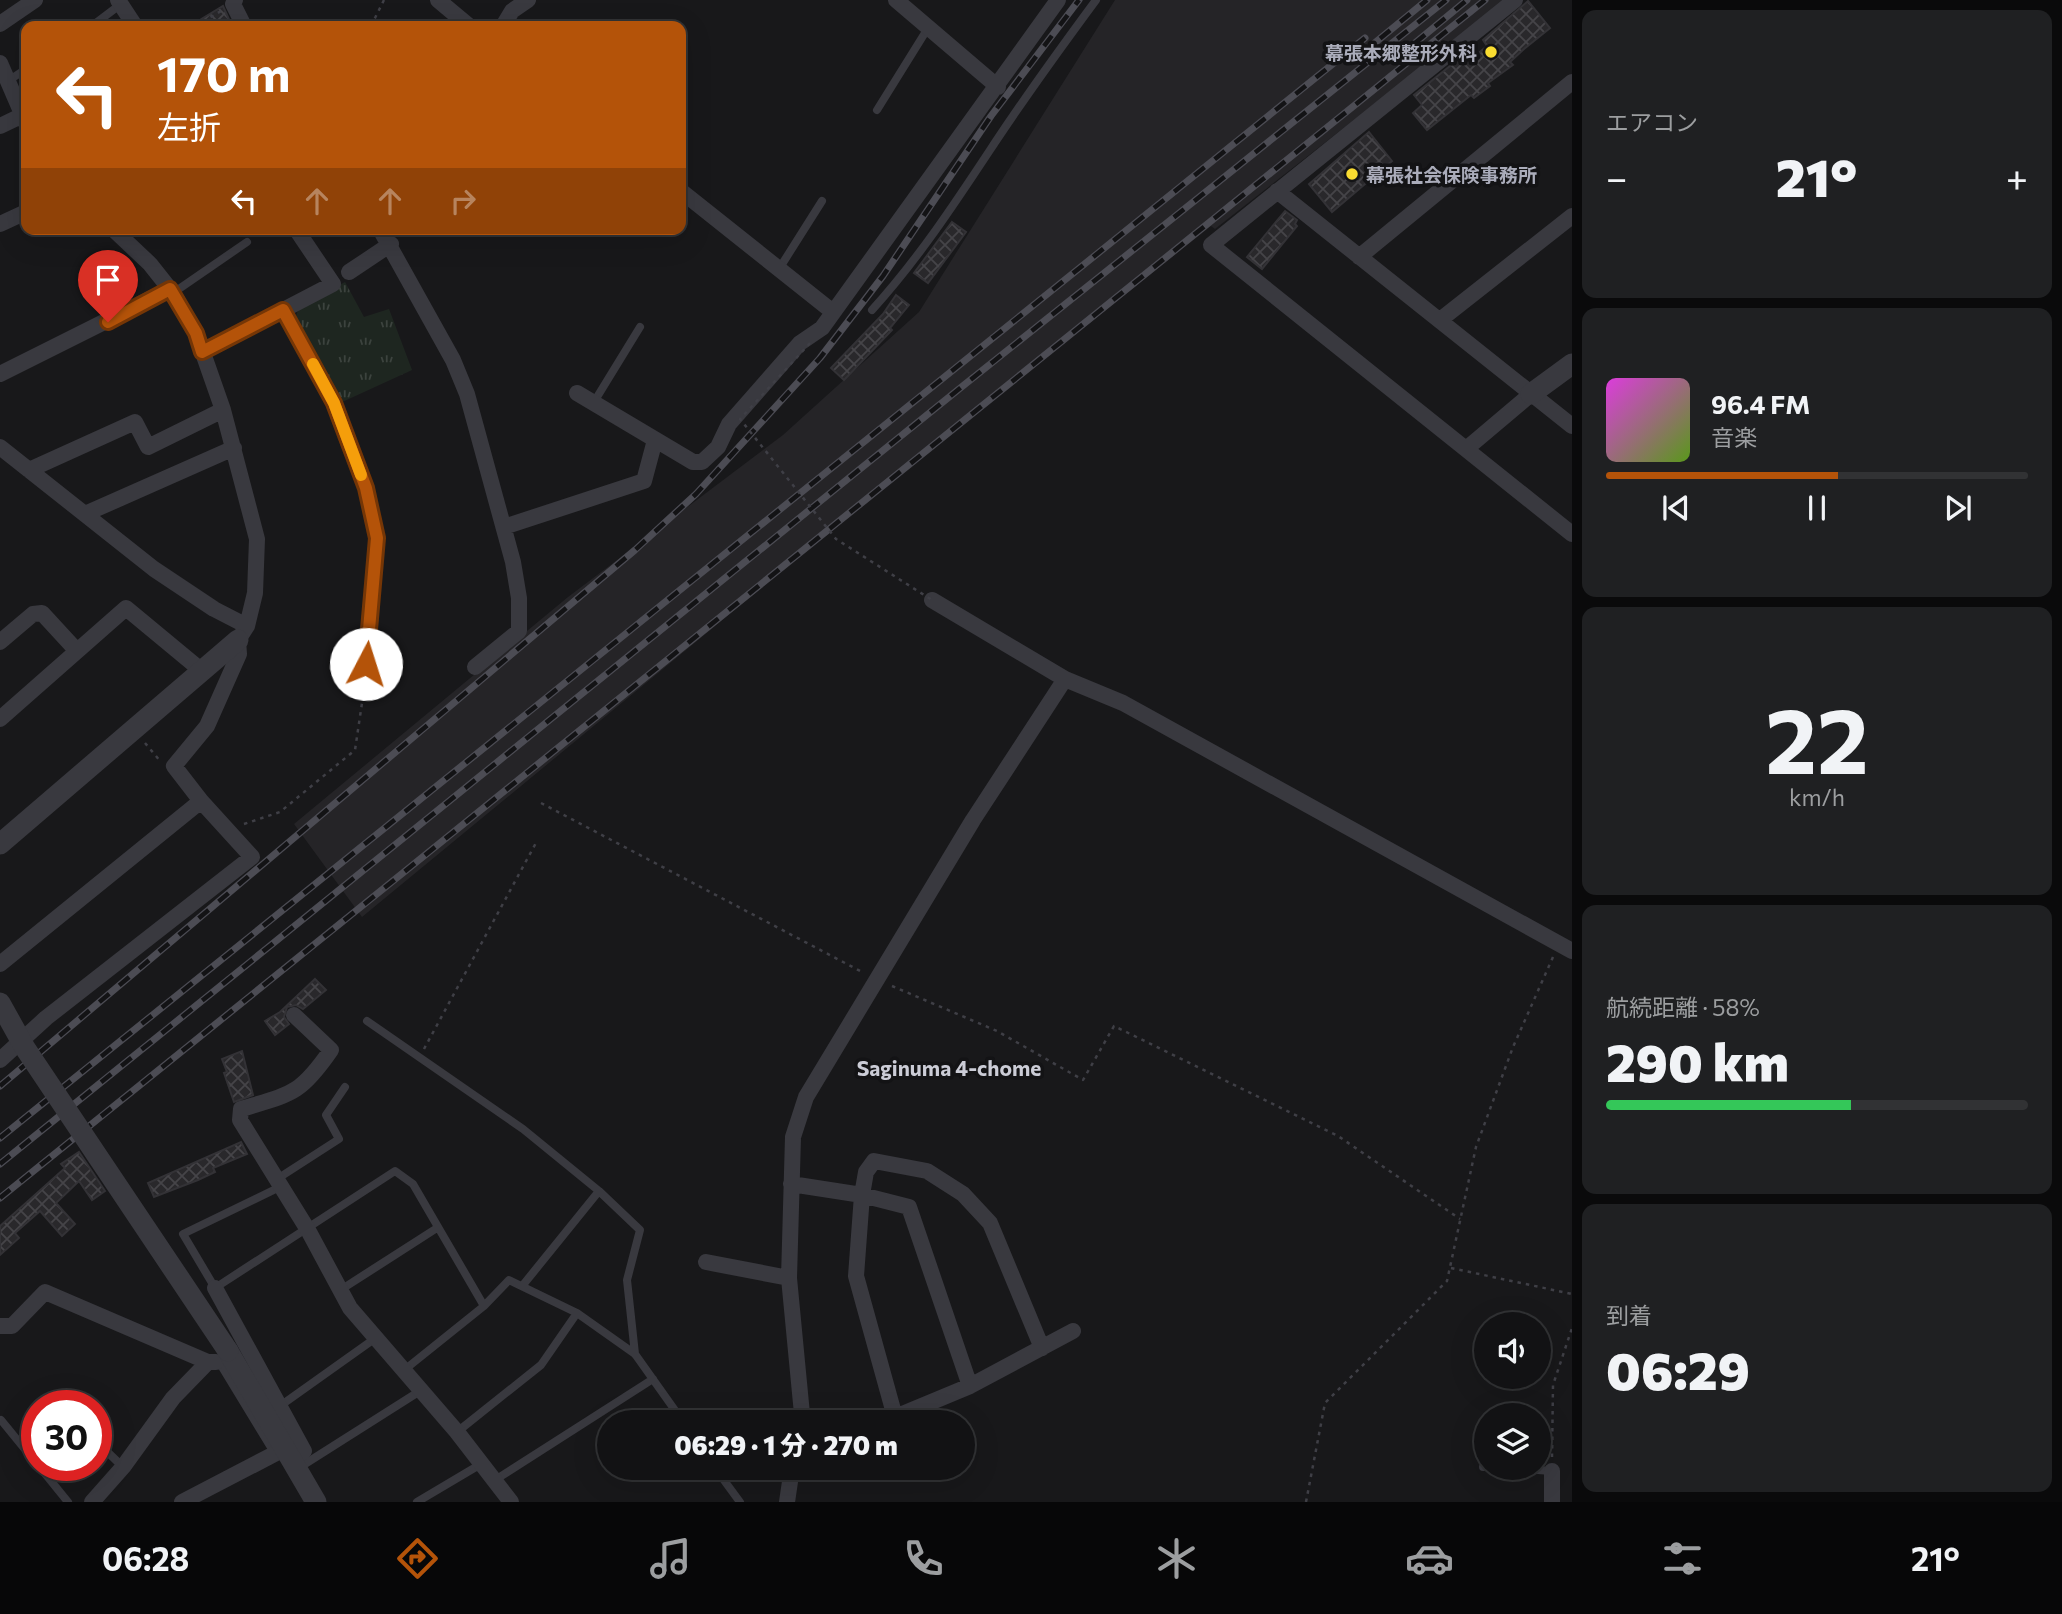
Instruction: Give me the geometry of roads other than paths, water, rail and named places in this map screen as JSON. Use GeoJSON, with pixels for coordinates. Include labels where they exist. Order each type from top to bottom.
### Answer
{"type":"FeatureCollection","features":[{"type":"Feature","properties":{"kind":"street"},"geometry":{"type":"LineString","coordinates":[[0,24],[35,0]]}},
{"type":"Feature","properties":{"kind":"street"},"geometry":{"type":"LineString","coordinates":[[506,21],[512,11],[528,0]]}},
{"type":"Feature","properties":{"kind":"street"},"geometry":{"type":"LineString","coordinates":[[896,0],[998,86]]}},
{"type":"Feature","properties":{"kind":"street"},"geometry":{"type":"LineString","coordinates":[[1515,0],[1211,245],[1572,534]]}},
{"type":"Feature","properties":{"kind":"street"},"geometry":{"type":"LineString","coordinates":[[122,1],[132,21]]}},
{"type":"Feature","properties":{"kind":"street"},"geometry":{"type":"LineString","coordinates":[[233,1],[242,21]]}},
{"type":"Feature","properties":{"kind":"street"},"geometry":{"type":"LineString","coordinates":[[440,1],[459,21]]}},
{"type":"Feature","properties":{"kind":"street"},"geometry":{"type":"LineString","coordinates":[[578,393],[693,462],[702,462],[718,447],[729,424],[791,354],[822,328],[896,222],[915,201],[998,86],[1053,2]]}},
{"type":"Feature","properties":{"kind":"street"},"geometry":{"type":"LineString","coordinates":[[0,63],[21,110]]}},
{"type":"Feature","properties":{"kind":"street"},"geometry":{"type":"LineString","coordinates":[[1359,257],[1572,82]]}},
{"type":"Feature","properties":{"kind":"street"},"geometry":{"type":"LineString","coordinates":[[0,125],[21,120]]}},
{"type":"Feature","properties":{"kind":"street"},"geometry":{"type":"LineString","coordinates":[[1277,191],[1572,426]]}},
{"type":"Feature","properties":{"kind":"street"},"geometry":{"type":"LineString","coordinates":[[686,195],[833,312]]}},
{"type":"Feature","properties":{"kind":"street"},"geometry":{"type":"LineString","coordinates":[[0,224],[21,214]]}},
{"type":"Feature","properties":{"kind":"street"},"geometry":{"type":"LineString","coordinates":[[1440,320],[1572,216]]}},
{"type":"Feature","properties":{"kind":"street"},"geometry":{"type":"LineString","coordinates":[[0,1060],[46,1018],[252,857],[201,801],[174,766],[207,726],[239,654],[257,576],[257,539],[223,410],[196,333],[171,291],[150,264],[119,235]]}},
{"type":"Feature","properties":{"kind":"street"},"geometry":{"type":"LineString","coordinates":[[202,352],[332,284],[300,235]]}},
{"type":"Feature","properties":{"kind":"street"},"geometry":{"type":"LineString","coordinates":[[384,235],[453,360],[467,394],[519,598],[519,631],[475,667]]}},
{"type":"Feature","properties":{"kind":"street"},"geometry":{"type":"LineString","coordinates":[[349,272],[391,244]]}},
{"type":"Feature","properties":{"kind":"street"},"geometry":{"type":"LineString","coordinates":[[0,374],[171,291]]}},
{"type":"Feature","properties":{"kind":"street"},"geometry":{"type":"LineString","coordinates":[[283,310],[334,403],[366,488],[377,538],[363,690]]}},
{"type":"Feature","properties":{"kind":"street"},"geometry":{"type":"LineString","coordinates":[[1466,449],[1531,394],[1572,364]]}},
{"type":"Feature","properties":{"kind":"street"},"geometry":{"type":"LineString","coordinates":[[29,470],[135,422],[148,447],[223,410]]}},
{"type":"Feature","properties":{"kind":"street"},"geometry":{"type":"LineString","coordinates":[[503,527],[644,481],[655,440]]}},
{"type":"Feature","properties":{"kind":"street"},"geometry":{"type":"LineString","coordinates":[[0,447],[87,513],[154,569],[214,609],[242,633]]}},
{"type":"Feature","properties":{"kind":"street"},"geometry":{"type":"LineString","coordinates":[[87,513],[234,448]]}},
{"type":"Feature","properties":{"kind":"street"},"geometry":{"type":"LineString","coordinates":[[932,600],[1065,679],[1123,704],[1565,948]]}},
{"type":"Feature","properties":{"kind":"street"},"geometry":{"type":"LineString","coordinates":[[0,719],[127,608],[202,671]]}},
{"type":"Feature","properties":{"kind":"street"},"geometry":{"type":"LineString","coordinates":[[0,642],[33,614],[41,613],[77,651]]}},
{"type":"Feature","properties":{"kind":"street"},"geometry":{"type":"LineString","coordinates":[[0,844],[202,671],[242,633]]}},
{"type":"Feature","properties":{"kind":"street"},"geometry":{"type":"LineString","coordinates":[[802,1410],[789,1279],[793,1138],[806,1097],[973,820],[1065,679]]}},
{"type":"Feature","properties":{"kind":"street"},"geometry":{"type":"LineString","coordinates":[[0,964],[201,801]]}},
{"type":"Feature","properties":{"kind":"street"},"geometry":{"type":"LineString","coordinates":[[0,1003],[25,1048],[316,1502]]}},
{"type":"Feature","properties":{"kind":"street"},"geometry":{"type":"LineString","coordinates":[[294,1015],[331,1050],[315,1073],[295,1092],[240,1109],[240,1120],[308,1230],[350,1308],[457,1432],[511,1502]]}},
{"type":"Feature","properties":{"kind":"street"},"geometry":{"type":"LineString","coordinates":[[886,1410],[856,1276],[862,1195],[866,1172],[874,1161],[927,1171],[963,1194],[990,1223],[1042,1348]]}},
{"type":"Feature","properties":{"kind":"street"},"geometry":{"type":"LineString","coordinates":[[791,1184],[862,1195],[909,1207],[970,1387]]}},
{"type":"Feature","properties":{"kind":"street"},"geometry":{"type":"LineString","coordinates":[[706,1262],[789,1279]]}},
{"type":"Feature","properties":{"kind":"street"},"geometry":{"type":"LineString","coordinates":[[182,1502],[304,1451],[215,1288]]}},
{"type":"Feature","properties":{"kind":"street"},"geometry":{"type":"LineString","coordinates":[[0,1326],[12,1326],[45,1292],[222,1358]]}},
{"type":"Feature","properties":{"kind":"street"},"geometry":{"type":"LineString","coordinates":[[913,1410],[970,1387],[1073,1331]]}},
{"type":"Feature","properties":{"kind":"street"},"geometry":{"type":"LineString","coordinates":[[92,1502],[123,1467],[173,1398],[222,1358]]}},
{"type":"Feature","properties":{"kind":"street"},"geometry":{"type":"LineString","coordinates":[[1552,1471],[1552,1502]]}},
{"type":"Feature","properties":{"kind":"street"},"geometry":{"type":"LineString","coordinates":[[787,1502],[790,1480]]}},
{"type":"Feature","properties":{"kind":"lane"},"geometry":{"type":"LineString","coordinates":[[872,310],[906,273],[947,218],[1033,87],[1096,0]]}},
{"type":"Feature","properties":{"kind":"lane"},"geometry":{"type":"LineString","coordinates":[[98,21],[122,1]]}},
{"type":"Feature","properties":{"kind":"lane"},"geometry":{"type":"LineString","coordinates":[[877,110],[928,28]]}},
{"type":"Feature","properties":{"kind":"lane"},"geometry":{"type":"LineString","coordinates":[[8,80],[21,72]]}},
{"type":"Feature","properties":{"kind":"lane"},"geometry":{"type":"LineString","coordinates":[[779,269],[822,201]]}},
{"type":"Feature","properties":{"kind":"lane"},"geometry":{"type":"LineString","coordinates":[[171,291],[247,242]]}},
{"type":"Feature","properties":{"kind":"lane"},"geometry":{"type":"LineString","coordinates":[[594,402],[640,327]]}},
{"type":"Feature","properties":{"kind":"lane"},"geometry":{"type":"LineString","coordinates":[[367,1021],[523,1129],[599,1191],[640,1230],[627,1280],[635,1354]]}},
{"type":"Feature","properties":{"kind":"lane"},"geometry":{"type":"LineString","coordinates":[[345,1087],[326,1115],[339,1139],[280,1183],[183,1234],[215,1288],[395,1171],[413,1184],[484,1306]]}},
{"type":"Feature","properties":{"kind":"lane"},"geometry":{"type":"LineString","coordinates":[[523,1284],[599,1191]]}},
{"type":"Feature","properties":{"kind":"lane"},"geometry":{"type":"LineString","coordinates":[[342,1289],[437,1228]]}},
{"type":"Feature","properties":{"kind":"lane"},"geometry":{"type":"LineString","coordinates":[[403,1371],[484,1306],[509,1280],[523,1284],[577,1313],[635,1354],[675,1410]]}},
{"type":"Feature","properties":{"kind":"lane"},"geometry":{"type":"LineString","coordinates":[[457,1432],[541,1366],[577,1313]]}},
{"type":"Feature","properties":{"kind":"lane"},"geometry":{"type":"LineString","coordinates":[[279,1407],[377,1337]]}},
{"type":"Feature","properties":{"kind":"lane"},"geometry":{"type":"LineString","coordinates":[[495,1480],[653,1379]]}},
{"type":"Feature","properties":{"kind":"lane"},"geometry":{"type":"LineString","coordinates":[[288,1458],[420,1391]]}},
{"type":"Feature","properties":{"kind":"lane"},"geometry":{"type":"LineString","coordinates":[[1,1420],[21,1444]]}},
{"type":"Feature","properties":{"kind":"lane"},"geometry":{"type":"LineString","coordinates":[[112,1456],[123,1467]]}},
{"type":"Feature","properties":{"kind":"lane"},"geometry":{"type":"LineString","coordinates":[[417,1502],[481,1464]]}},
{"type":"Feature","properties":{"kind":"lane"},"geometry":{"type":"LineString","coordinates":[[724,1480],[740,1502]]}},
{"type":"Feature","properties":{"kind":"lane"},"geometry":{"type":"LineString","coordinates":[[51,1481],[68,1502]]}},
{"type":"Feature","properties":{"kind":"railway"},"geometry":{"type":"LineString","coordinates":[[0,1086],[635,550],[696,494],[820,358],[883,276],[991,116],[1079,0]]}},
{"type":"Feature","properties":{"kind":"railway"},"geometry":{"type":"LineString","coordinates":[[1360,55],[1427,0]]}},
{"type":"Feature","properties":{"kind":"railway"},"geometry":{"type":"LineString","coordinates":[[0,1164],[964,385],[1446,0]]}},
{"type":"Feature","properties":{"kind":"railway"},"geometry":{"type":"LineString","coordinates":[[1415,43],[1467,0]]}},
{"type":"Feature","properties":{"kind":"railway"},"geometry":{"type":"LineString","coordinates":[[0,1198],[1485,0]]}},
{"type":"Feature","properties":{"kind":"railway"},"geometry":{"type":"LineString","coordinates":[[0,1138],[1365,38]]}},
{"type":"Feature","properties":{"kind":"place","name":"幕張本郷整形外科"},"geometry":{"type":"Point","coordinates":[1491,52]}},
{"type":"Feature","properties":{"kind":"place","name":"幕張社会保険事務所"},"geometry":{"type":"Point","coordinates":[1352,174]}},
{"type":"Feature","properties":{"kind":"district","name":"Saginuma 4-chome"},"geometry":{"type":"Point","coordinates":[949,1067]}}]}
